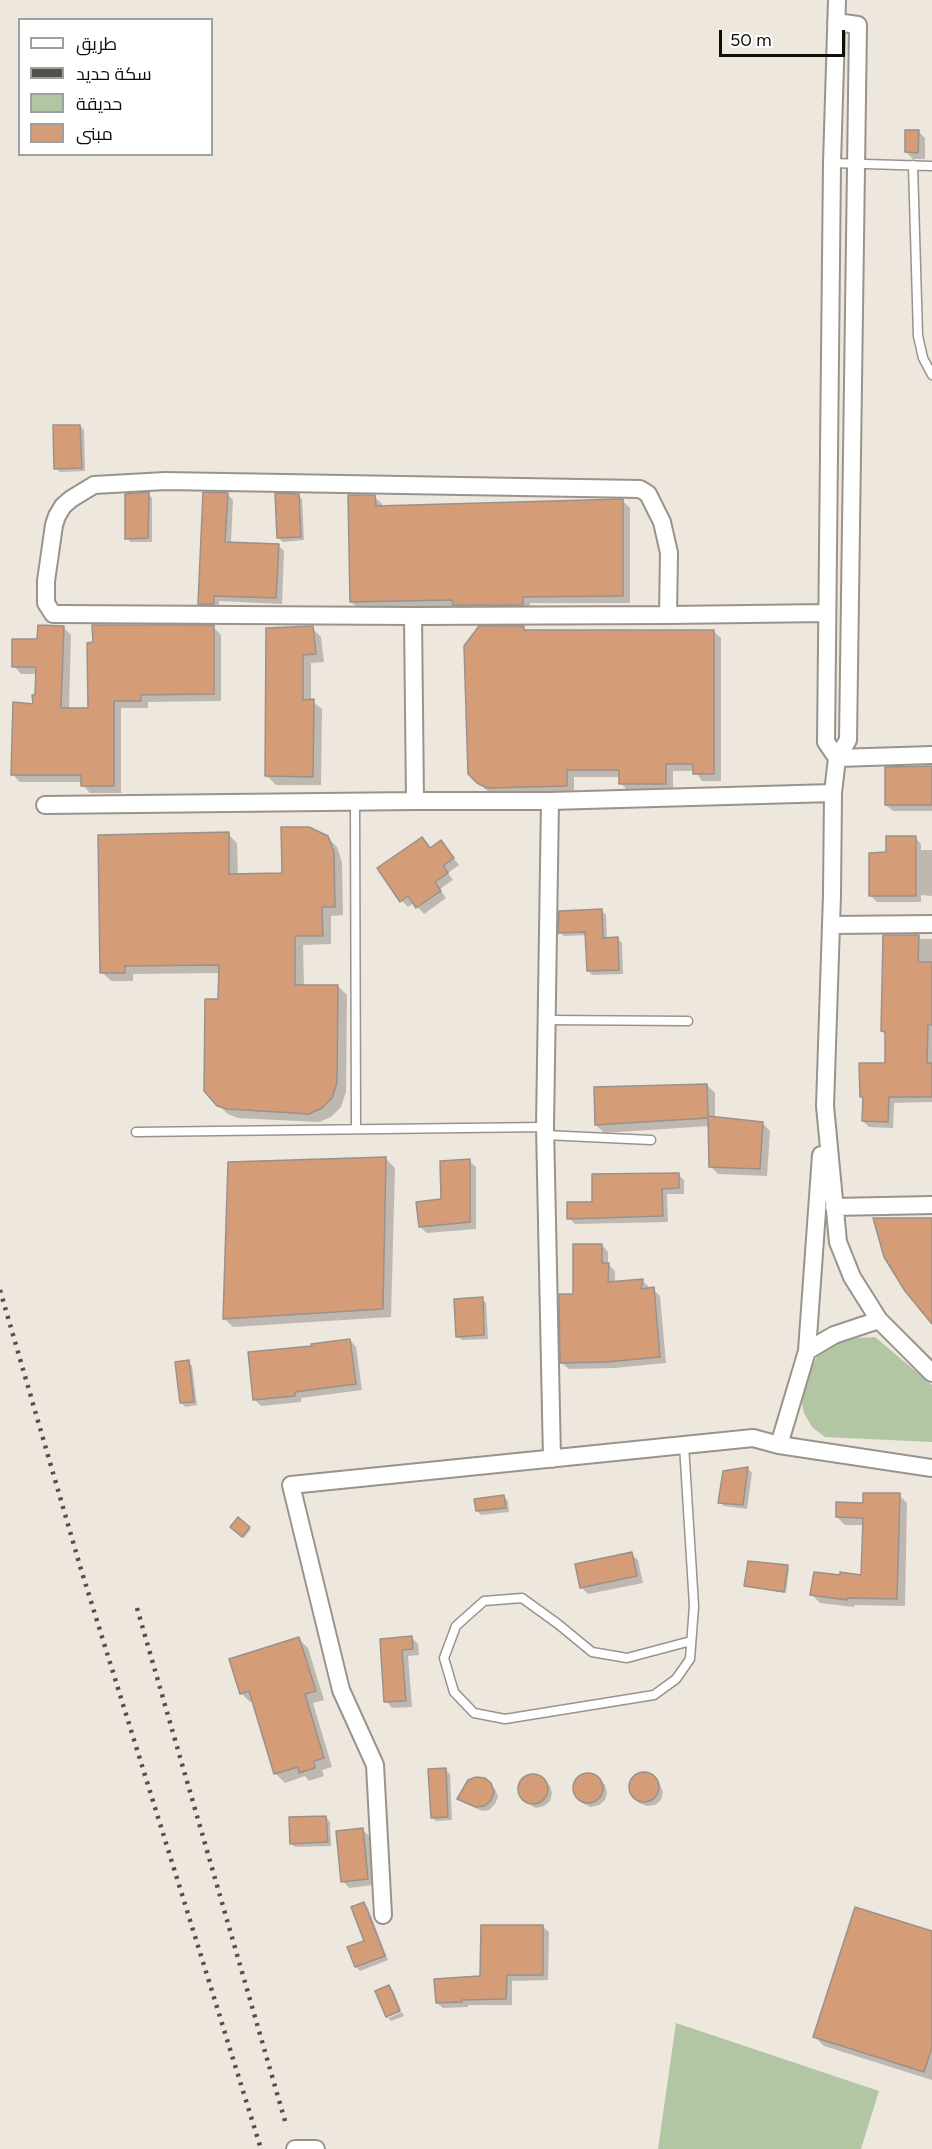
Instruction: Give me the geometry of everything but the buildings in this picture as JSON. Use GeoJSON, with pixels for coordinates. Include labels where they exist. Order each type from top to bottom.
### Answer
{"type":"FeatureCollection","features":[{"type":"Feature","properties":{"kind":"street"},"geometry":{"type":"LineString","coordinates":[[837,0],[832,163],[826,742],[837,758]]}},
{"type":"Feature","properties":{"kind":"street"},"geometry":{"type":"LineString","coordinates":[[779,1445],[807,1351],[825,1106],[833,793],[837,758],[848,740],[858,25],[836,22]]}},
{"type":"Feature","properties":{"kind":"street"},"geometry":{"type":"LineString","coordinates":[[668,615],[669,554],[663,522],[648,494],[640,489],[165,481],[94,485],[63,506],[54,525],[46,581],[46,603],[53,614],[413,616],[668,615],[827,613]]}},
{"type":"Feature","properties":{"kind":"street"},"geometry":{"type":"LineString","coordinates":[[413,616],[415,801]]}},
{"type":"Feature","properties":{"kind":"street"},"geometry":{"type":"LineString","coordinates":[[837,758],[932,755]]}},
{"type":"Feature","properties":{"kind":"street"},"geometry":{"type":"LineString","coordinates":[[45,805],[550,801],[833,793]]}},
{"type":"Feature","properties":{"kind":"street"},"geometry":{"type":"LineString","coordinates":[[550,801],[545,1131],[552,1459]]}},
{"type":"Feature","properties":{"kind":"street"},"geometry":{"type":"LineString","coordinates":[[831,925],[932,924]]}},
{"type":"Feature","properties":{"kind":"street"},"geometry":{"type":"LineString","coordinates":[[825,1106],[838,1242],[845,1260],[852,1277],[879,1320],[932,1373]]}},
{"type":"Feature","properties":{"kind":"street"},"geometry":{"type":"LineString","coordinates":[[834,1207],[932,1205]]}},
{"type":"Feature","properties":{"kind":"street"},"geometry":{"type":"LineString","coordinates":[[807,1351],[834,1335],[879,1320]]}},
{"type":"Feature","properties":{"kind":"street"},"geometry":{"type":"LineString","coordinates":[[384,1915],[375,1765],[341,1690],[291,1485],[753,1438],[779,1445],[932,1468]]}},
{"type":"Feature","properties":{"kind":"street"},"geometry":{"type":"LineString","coordinates":[[296,2149],[316,2149]]}},
{"type":"Feature","properties":{"kind":"lane"},"geometry":{"type":"LineString","coordinates":[[832,163],[932,166]]}},
{"type":"Feature","properties":{"kind":"lane"},"geometry":{"type":"LineString","coordinates":[[913,165],[918,336],[923,358],[932,375]]}},
{"type":"Feature","properties":{"kind":"lane"},"geometry":{"type":"LineString","coordinates":[[355,801],[356,1129]]}},
{"type":"Feature","properties":{"kind":"lane"},"geometry":{"type":"LineString","coordinates":[[547,1020],[688,1021]]}},
{"type":"Feature","properties":{"kind":"lane"},"geometry":{"type":"LineString","coordinates":[[136,1131],[356,1129],[545,1131],[651,1140]]}},
{"type":"Feature","properties":{"kind":"lane"},"geometry":{"type":"LineString","coordinates":[[684,1445],[694,1606],[690,1659],[676,1679],[654,1695],[505,1719],[474,1713],[454,1692],[444,1658],[456,1626],[484,1601],[522,1598],[592,1652],[627,1658],[691,1641]]}},
{"type":"Feature","properties":{"kind":"green space"},"geometry":{"type":"Polygon","coordinates":[[[875,1337],[932,1385],[932,1442],[825,1437],[812,1427],[804,1413],[800,1394],[817,1356],[836,1344],[856,1338],[875,1337]]]}},
{"type":"Feature","properties":{"kind":"green space"},"geometry":{"type":"Polygon","coordinates":[[[676,2023],[879,2091],[861,2149],[658,2149],[676,2023]]]}},
{"type":"Feature","properties":{"kind":"railway"},"geometry":{"type":"LineString","coordinates":[[0,1290],[80,1566],[261,2149]]}},
{"type":"Feature","properties":{"kind":"railway"},"geometry":{"type":"LineString","coordinates":[[137,1608],[285,2121]]}}]}
